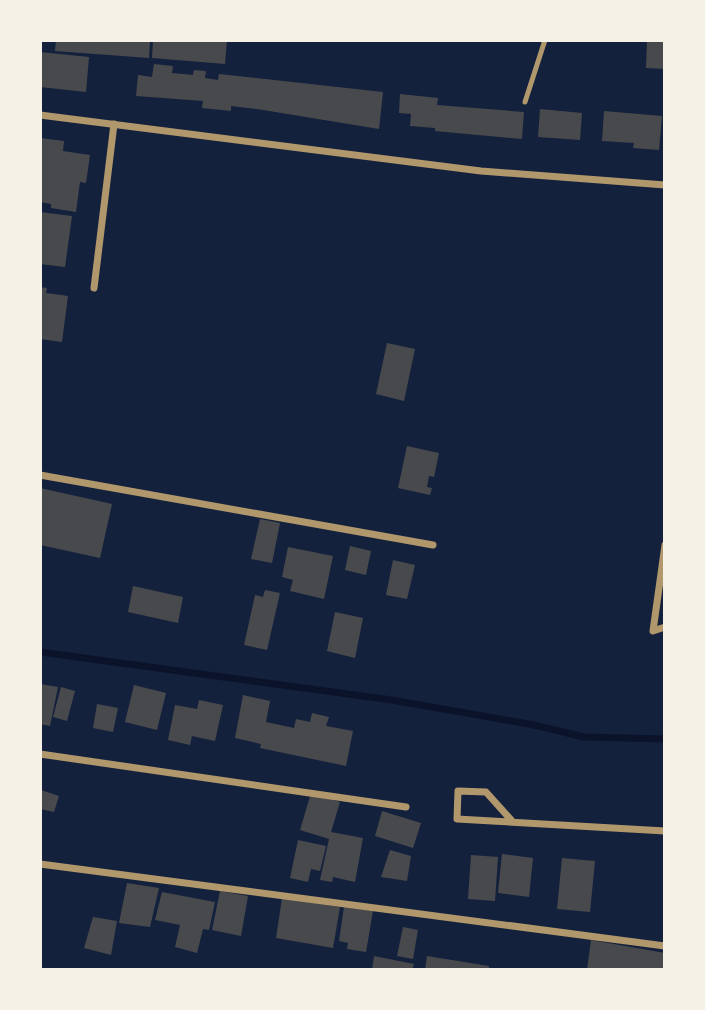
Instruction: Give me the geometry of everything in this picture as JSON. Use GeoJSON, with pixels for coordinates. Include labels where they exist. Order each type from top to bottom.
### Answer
{"type":"FeatureCollection","features":[{"type":"Feature","properties":{"kind":"street"},"geometry":{"type":"LineString","coordinates":[[40,115],[481,171],[665,185]]}},
{"type":"Feature","properties":{"kind":"street"},"geometry":{"type":"LineString","coordinates":[[94,288],[114,124]]}},
{"type":"Feature","properties":{"kind":"street"},"geometry":{"type":"LineString","coordinates":[[40,475],[433,545]]}},
{"type":"Feature","properties":{"kind":"street"},"geometry":{"type":"LineString","coordinates":[[665,545],[653,631],[665,627]]}},
{"type":"Feature","properties":{"kind":"street"},"geometry":{"type":"LineString","coordinates":[[40,754],[406,807]]}},
{"type":"Feature","properties":{"kind":"street"},"geometry":{"type":"LineString","coordinates":[[513,822],[486,792],[458,791],[457,819],[665,831]]}},
{"type":"Feature","properties":{"kind":"street"},"geometry":{"type":"LineString","coordinates":[[40,864],[665,946]]}},
{"type":"Feature","properties":{"kind":"lane"},"geometry":{"type":"LineString","coordinates":[[524,102],[545,40]]}},
{"type":"Feature","properties":{"kind":"building"},"geometry":{"type":"Polygon","coordinates":[[[56,40],[150,40],[149,58],[55,51],[56,40]]]}},
{"type":"Feature","properties":{"kind":"building"},"geometry":{"type":"Polygon","coordinates":[[[153,40],[227,40],[225,64],[152,58],[153,40]]]}},
{"type":"Feature","properties":{"kind":"building"},"geometry":{"type":"Polygon","coordinates":[[[647,40],[665,40],[665,69],[646,68],[647,40]]]}},
{"type":"Feature","properties":{"kind":"building"},"geometry":{"type":"Polygon","coordinates":[[[40,52],[89,57],[86,92],[40,87],[40,52]]]}},
{"type":"Feature","properties":{"kind":"building"},"geometry":{"type":"Polygon","coordinates":[[[154,64],[173,66],[172,73],[193,75],[194,70],[206,71],[205,78],[218,80],[219,74],[383,92],[379,129],[257,109],[231,106],[231,111],[202,108],[203,101],[136,96],[138,75],[152,77],[154,64]]]}},
{"type":"Feature","properties":{"kind":"building"},"geometry":{"type":"Polygon","coordinates":[[[400,94],[438,98],[437,105],[524,112],[522,139],[410,126],[411,114],[399,113],[400,94]]]}},
{"type":"Feature","properties":{"kind":"building"},"geometry":{"type":"Polygon","coordinates":[[[540,109],[582,113],[580,140],[538,137],[540,109]]]}},
{"type":"Feature","properties":{"kind":"building"},"geometry":{"type":"Polygon","coordinates":[[[604,111],[662,116],[659,150],[633,148],[634,143],[602,141],[604,111]]]}},
{"type":"Feature","properties":{"kind":"building"},"geometry":{"type":"Polygon","coordinates":[[[40,138],[64,141],[63,151],[90,155],[86,183],[80,182],[76,212],[51,208],[51,204],[40,202],[40,138]]]}},
{"type":"Feature","properties":{"kind":"building"},"geometry":{"type":"Polygon","coordinates":[[[40,212],[72,216],[65,267],[40,264],[40,212]]]}},
{"type":"Feature","properties":{"kind":"building"},"geometry":{"type":"Polygon","coordinates":[[[40,287],[47,288],[46,293],[68,296],[62,342],[40,339],[40,287]]]}},
{"type":"Feature","properties":{"kind":"building"},"geometry":{"type":"Polygon","coordinates":[[[387,343],[415,349],[404,401],[376,394],[387,343]]]}},
{"type":"Feature","properties":{"kind":"building"},"geometry":{"type":"Polygon","coordinates":[[[407,446],[439,453],[434,477],[429,476],[427,487],[432,488],[430,495],[398,488],[407,446]]]}},
{"type":"Feature","properties":{"kind":"building"},"geometry":{"type":"Polygon","coordinates":[[[40,488],[112,504],[100,558],[40,545],[40,488]]]}},
{"type":"Feature","properties":{"kind":"building"},"geometry":{"type":"Polygon","coordinates":[[[260,519],[280,523],[272,563],[251,559],[260,519]]]}},
{"type":"Feature","properties":{"kind":"building"},"geometry":{"type":"Polygon","coordinates":[[[350,546],[371,551],[366,575],[345,570],[350,546]]]}},
{"type":"Feature","properties":{"kind":"building"},"geometry":{"type":"Polygon","coordinates":[[[288,547],[333,556],[324,599],[290,591],[293,580],[282,577],[288,547]]]}},
{"type":"Feature","properties":{"kind":"building"},"geometry":{"type":"Polygon","coordinates":[[[393,560],[415,565],[407,599],[386,595],[393,560]]]}},
{"type":"Feature","properties":{"kind":"building"},"geometry":{"type":"Polygon","coordinates":[[[133,586],[183,597],[178,623],[128,612],[133,586]]]}},
{"type":"Feature","properties":{"kind":"building"},"geometry":{"type":"Polygon","coordinates":[[[265,590],[280,593],[267,650],[244,645],[255,595],[263,597],[265,590]]]}},
{"type":"Feature","properties":{"kind":"building"},"geometry":{"type":"Polygon","coordinates":[[[335,612],[363,618],[355,658],[327,651],[335,612]]]}},
{"type":"Feature","properties":{"kind":"building"},"geometry":{"type":"Polygon","coordinates":[[[40,684],[58,687],[50,726],[40,724],[40,684]]]}},
{"type":"Feature","properties":{"kind":"building"},"geometry":{"type":"Polygon","coordinates":[[[134,685],[166,693],[157,730],[125,722],[134,685]]]}},
{"type":"Feature","properties":{"kind":"building"},"geometry":{"type":"Polygon","coordinates":[[[61,687],[75,691],[67,721],[53,717],[61,687]]]}},
{"type":"Feature","properties":{"kind":"building"},"geometry":{"type":"Polygon","coordinates":[[[243,695],[270,701],[266,722],[294,728],[296,719],[310,722],[312,713],[329,717],[326,726],[353,731],[346,766],[260,748],[261,744],[235,738],[243,695]]]}},
{"type":"Feature","properties":{"kind":"building"},"geometry":{"type":"Polygon","coordinates":[[[199,700],[223,705],[215,741],[192,736],[190,745],[168,740],[175,705],[197,709],[199,700]]]}},
{"type":"Feature","properties":{"kind":"building"},"geometry":{"type":"Polygon","coordinates":[[[97,704],[118,708],[113,732],[93,728],[97,704]]]}},
{"type":"Feature","properties":{"kind":"building"},"geometry":{"type":"Polygon","coordinates":[[[41,790],[59,796],[54,812],[40,809],[41,790]]]}},
{"type":"Feature","properties":{"kind":"building"},"geometry":{"type":"Polygon","coordinates":[[[311,793],[340,802],[331,832],[363,838],[355,882],[333,877],[332,882],[320,880],[329,839],[300,830],[311,793]]]}},
{"type":"Feature","properties":{"kind":"building"},"geometry":{"type":"Polygon","coordinates":[[[382,811],[421,823],[413,848],[375,836],[382,811]]]}},
{"type":"Feature","properties":{"kind":"building"},"geometry":{"type":"Polygon","coordinates":[[[298,840],[326,846],[320,871],[311,869],[308,882],[290,878],[298,840]]]}},
{"type":"Feature","properties":{"kind":"building"},"geometry":{"type":"Polygon","coordinates":[[[390,850],[411,856],[407,881],[381,877],[390,850]]]}},
{"type":"Feature","properties":{"kind":"building"},"geometry":{"type":"Polygon","coordinates":[[[502,854],[533,858],[529,897],[498,893],[502,854]]]}},
{"type":"Feature","properties":{"kind":"building"},"geometry":{"type":"Polygon","coordinates":[[[471,855],[498,857],[495,901],[468,899],[471,855]]]}},
{"type":"Feature","properties":{"kind":"building"},"geometry":{"type":"Polygon","coordinates":[[[562,858],[595,861],[590,912],[557,909],[562,858]]]}},
{"type":"Feature","properties":{"kind":"building"},"geometry":{"type":"Polygon","coordinates":[[[127,883],[159,888],[150,927],[119,923],[127,883]]]}},
{"type":"Feature","properties":{"kind":"building"},"geometry":{"type":"Polygon","coordinates":[[[220,891],[248,896],[241,936],[212,930],[220,891]]]}},
{"type":"Feature","properties":{"kind":"building"},"geometry":{"type":"Polygon","coordinates":[[[162,892],[215,902],[209,930],[203,929],[197,953],[175,947],[180,925],[155,920],[162,892]]]}},
{"type":"Feature","properties":{"kind":"building"},"geometry":{"type":"Polygon","coordinates":[[[282,898],[340,907],[333,948],[276,938],[282,898]]]}},
{"type":"Feature","properties":{"kind":"building"},"geometry":{"type":"Polygon","coordinates":[[[344,907],[373,911],[366,952],[347,949],[348,943],[339,941],[344,907]]]}},
{"type":"Feature","properties":{"kind":"building"},"geometry":{"type":"Polygon","coordinates":[[[93,917],[117,921],[111,955],[84,948],[93,917]]]}},
{"type":"Feature","properties":{"kind":"building"},"geometry":{"type":"Polygon","coordinates":[[[403,927],[418,930],[413,959],[397,956],[403,927]]]}},
{"type":"Feature","properties":{"kind":"building"},"geometry":{"type":"Polygon","coordinates":[[[591,940],[665,953],[665,970],[587,970],[591,940]]]}},
{"type":"Feature","properties":{"kind":"building"},"geometry":{"type":"Polygon","coordinates":[[[374,956],[414,964],[412,970],[372,970],[374,956]]]}},
{"type":"Feature","properties":{"kind":"building"},"geometry":{"type":"Polygon","coordinates":[[[427,956],[489,966],[489,970],[425,970],[427,956]]]}},
{"type":"Feature","properties":{"kind":"waterway"},"geometry":{"type":"LineString","coordinates":[[40,652],[392,700],[534,725],[584,737],[665,739]]}}]}
